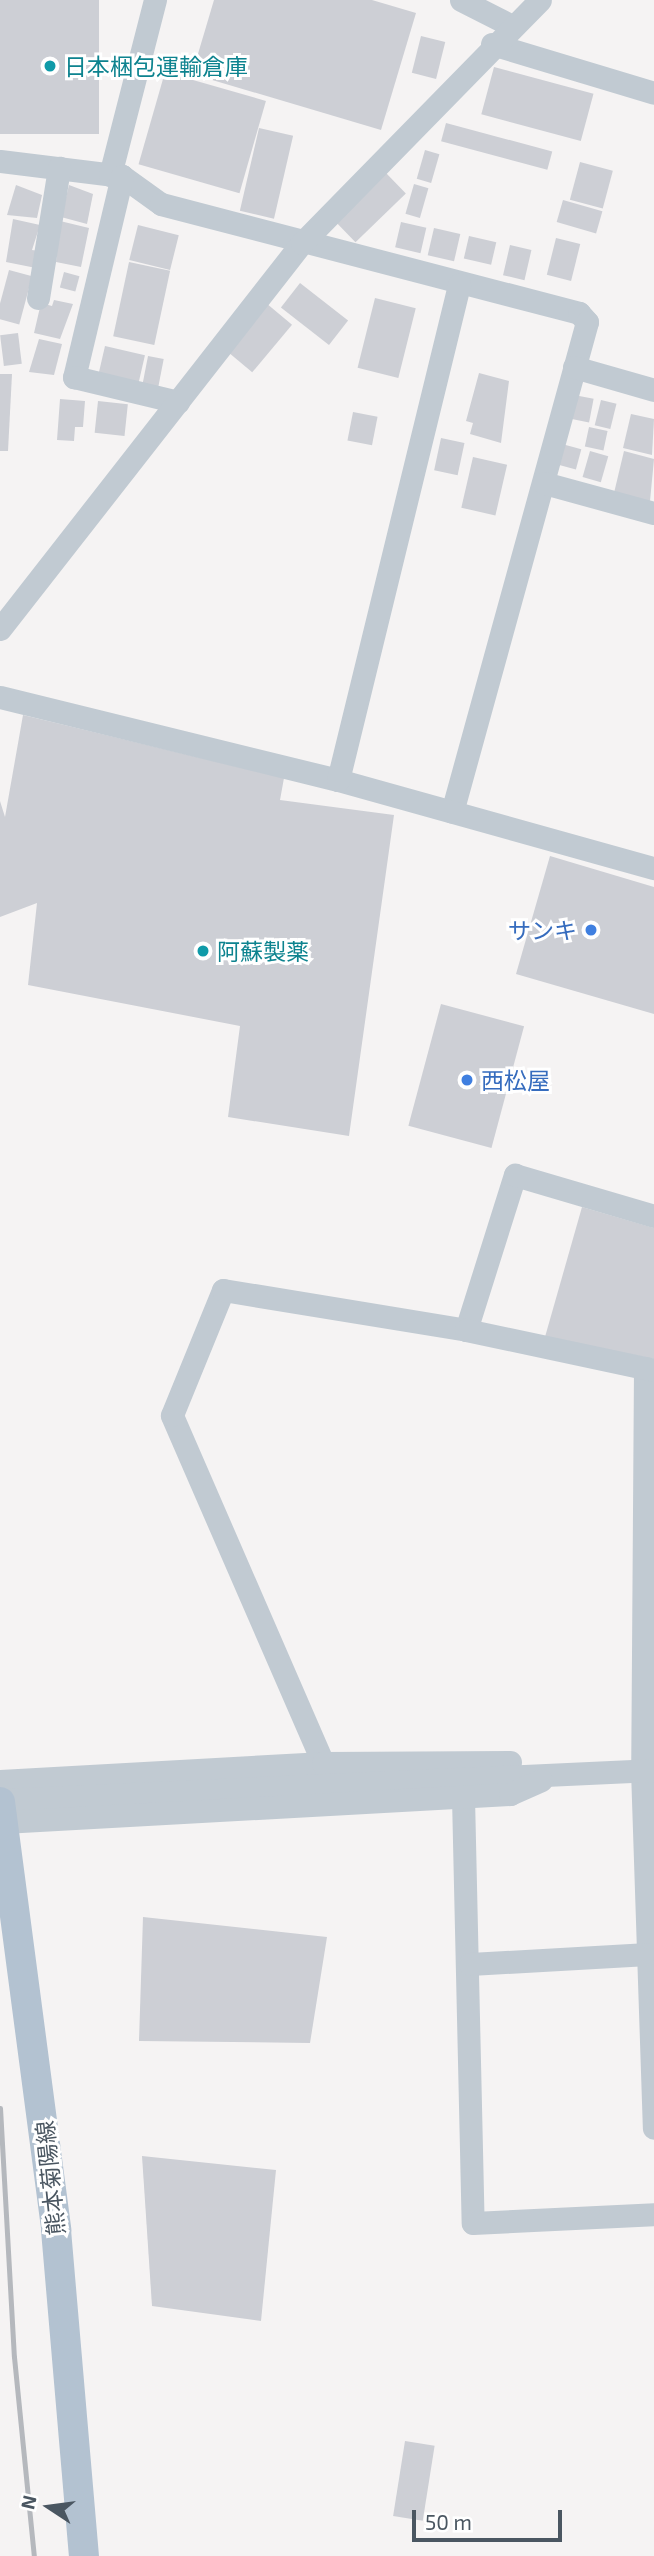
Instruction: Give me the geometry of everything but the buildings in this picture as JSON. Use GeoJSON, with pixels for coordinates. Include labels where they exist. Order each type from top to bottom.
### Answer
{"type":"FeatureCollection","features":[{"type":"Feature","properties":{"kind":"main road","name":"熊本菊陽線"},"geometry":{"type":"LineString","coordinates":[[1,1808],[56,2230],[84,2556]]}},
{"type":"Feature","properties":{"kind":"street"},"geometry":{"type":"LineString","coordinates":[[155,0],[74,377],[178,402]]}},
{"type":"Feature","properties":{"kind":"street"},"geometry":{"type":"LineString","coordinates":[[461,0],[512,26]]}},
{"type":"Feature","properties":{"kind":"street"},"geometry":{"type":"LineString","coordinates":[[0,629],[302,243],[492,44],[540,0]]}},
{"type":"Feature","properties":{"kind":"street"},"geometry":{"type":"LineString","coordinates":[[492,44],[654,93]]}},
{"type":"Feature","properties":{"kind":"street"},"geometry":{"type":"LineString","coordinates":[[0,161],[116,176],[161,204],[459,285],[579,313],[587,322],[452,813]]}},
{"type":"Feature","properties":{"kind":"street"},"geometry":{"type":"LineString","coordinates":[[38,298],[59,168]]}},
{"type":"Feature","properties":{"kind":"street"},"geometry":{"type":"LineString","coordinates":[[338,780],[459,285]]}},
{"type":"Feature","properties":{"kind":"street"},"geometry":{"type":"LineString","coordinates":[[574,367],[654,390]]}},
{"type":"Feature","properties":{"kind":"street"},"geometry":{"type":"LineString","coordinates":[[544,483],[654,513]]}},
{"type":"Feature","properties":{"kind":"street"},"geometry":{"type":"LineString","coordinates":[[0,697],[338,780],[654,868]]}},
{"type":"Feature","properties":{"kind":"street"},"geometry":{"type":"LineString","coordinates":[[466,1329],[515,1175],[654,1216]]}},
{"type":"Feature","properties":{"kind":"street"},"geometry":{"type":"LineString","coordinates":[[323,1763],[172,1416],[223,1290],[466,1329],[649,1369],[648,1954],[654,2128]]}},
{"type":"Feature","properties":{"kind":"street"},"geometry":{"type":"LineString","coordinates":[[0,1781],[323,1763],[509,1762],[553,1774]]}},
{"type":"Feature","properties":{"kind":"street"},"geometry":{"type":"LineString","coordinates":[[1,1808],[648,1770]]}},
{"type":"Feature","properties":{"kind":"street"},"geometry":{"type":"LineString","coordinates":[[1,1808],[463,1797],[510,1794],[553,1774]]}},
{"type":"Feature","properties":{"kind":"street"},"geometry":{"type":"LineString","coordinates":[[463,1797],[470,1964],[473,2223],[654,2214]]}},
{"type":"Feature","properties":{"kind":"street"},"geometry":{"type":"LineString","coordinates":[[470,1964],[648,1954]]}},
{"type":"Feature","properties":{"kind":"railway"},"geometry":{"type":"LineString","coordinates":[[0,2108],[14,2357],[34,2556]]}},
{"type":"Feature","properties":{"kind":"place","name":"日本梱包運輸倉庫"},"geometry":{"type":"Point","coordinates":[50,66]}},
{"type":"Feature","properties":{"kind":"place","name":"サンキ"},"geometry":{"type":"Point","coordinates":[591,930]}},
{"type":"Feature","properties":{"kind":"place","name":"阿蘇製薬"},"geometry":{"type":"Point","coordinates":[203,951]}},
{"type":"Feature","properties":{"kind":"place","name":"西松屋"},"geometry":{"type":"Point","coordinates":[467,1080]}}]}
